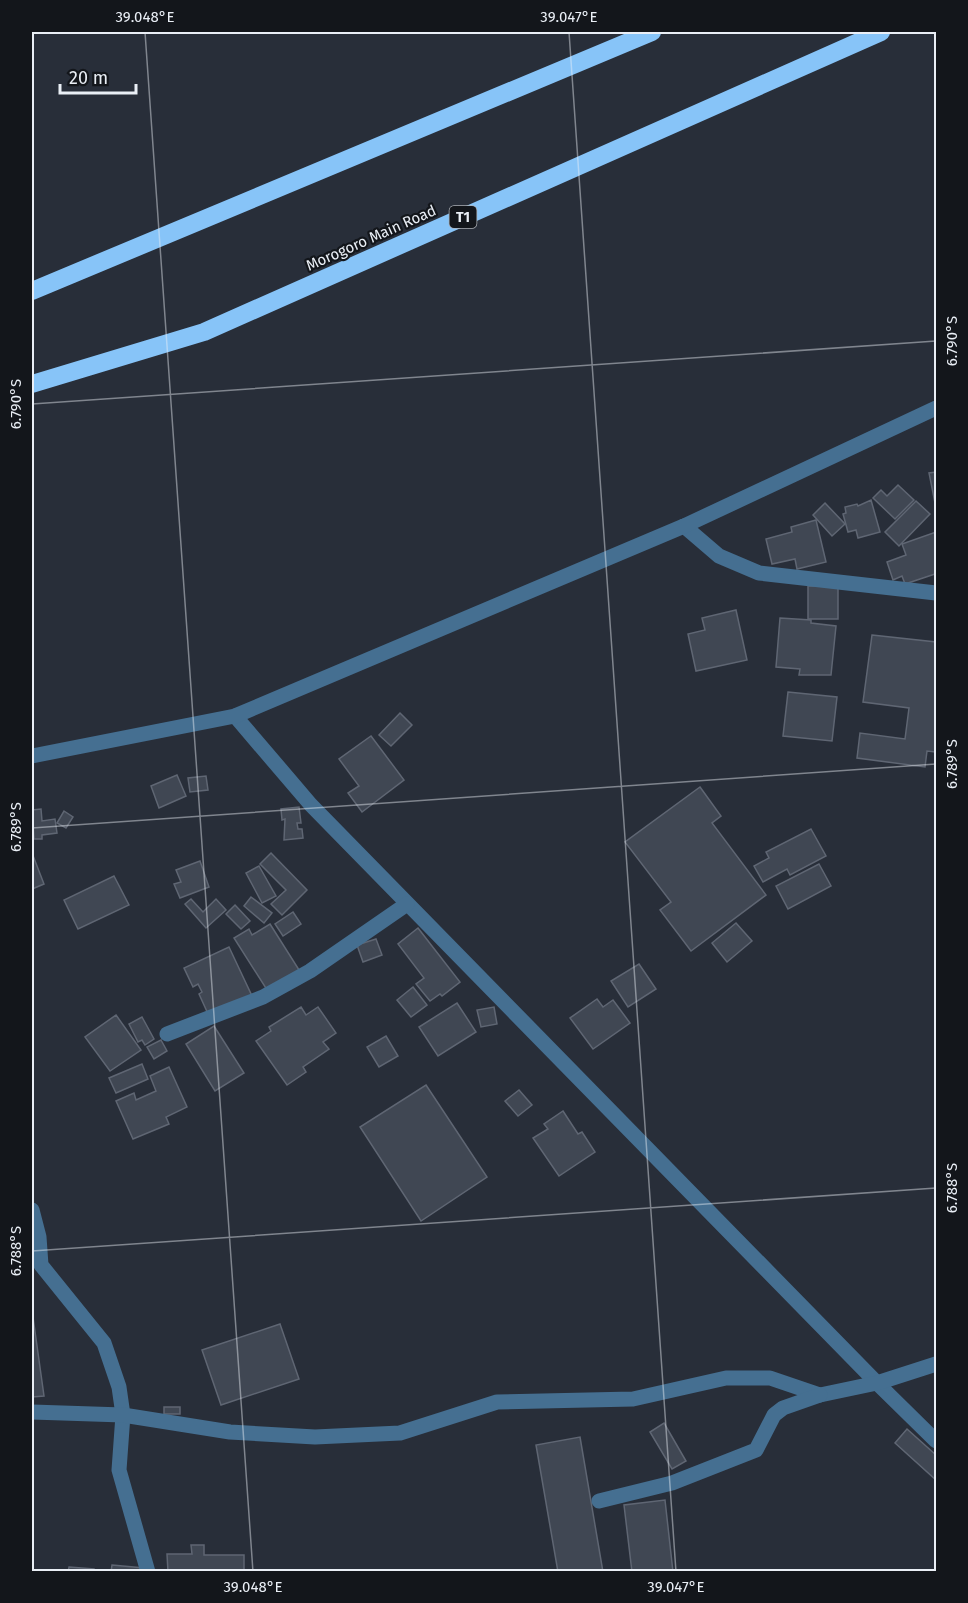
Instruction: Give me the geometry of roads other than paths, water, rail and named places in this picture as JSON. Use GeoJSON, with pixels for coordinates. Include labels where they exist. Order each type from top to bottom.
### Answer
{"type":"FeatureCollection","features":[{"type":"Feature","properties":{"kind":"highway"},"geometry":{"type":"LineString","coordinates":[[32,291],[652,32]]}},
{"type":"Feature","properties":{"kind":"highway","name":"Morogoro Main Road"},"geometry":{"type":"LineString","coordinates":[[32,384],[204,332],[881,32]]}},
{"type":"Feature","properties":{"kind":"street"},"geometry":{"type":"LineString","coordinates":[[32,756],[235,716],[684,526],[936,408]]}},
{"type":"Feature","properties":{"kind":"street"},"geometry":{"type":"LineString","coordinates":[[684,526],[719,556],[759,573],[936,593]]}},
{"type":"Feature","properties":{"kind":"street"},"geometry":{"type":"LineString","coordinates":[[235,716],[311,806],[936,1441]]}},
{"type":"Feature","properties":{"kind":"street"},"geometry":{"type":"LineString","coordinates":[[167,1034],[263,997],[310,971],[407,904]]}},
{"type":"Feature","properties":{"kind":"street"},"geometry":{"type":"LineString","coordinates":[[32,1210],[39,1237],[41,1264],[104,1343],[119,1387],[123,1415],[119,1470],[148,1572]]}},
{"type":"Feature","properties":{"kind":"street"},"geometry":{"type":"LineString","coordinates":[[599,1501],[672,1484],[756,1450],[774,1415],[783,1408],[820,1395],[877,1383],[936,1364]]}},
{"type":"Feature","properties":{"kind":"street"},"geometry":{"type":"LineString","coordinates":[[32,1412],[123,1415],[230,1432],[315,1437],[400,1433],[497,1402],[633,1399],[726,1378],[770,1378],[820,1395]]}}]}
